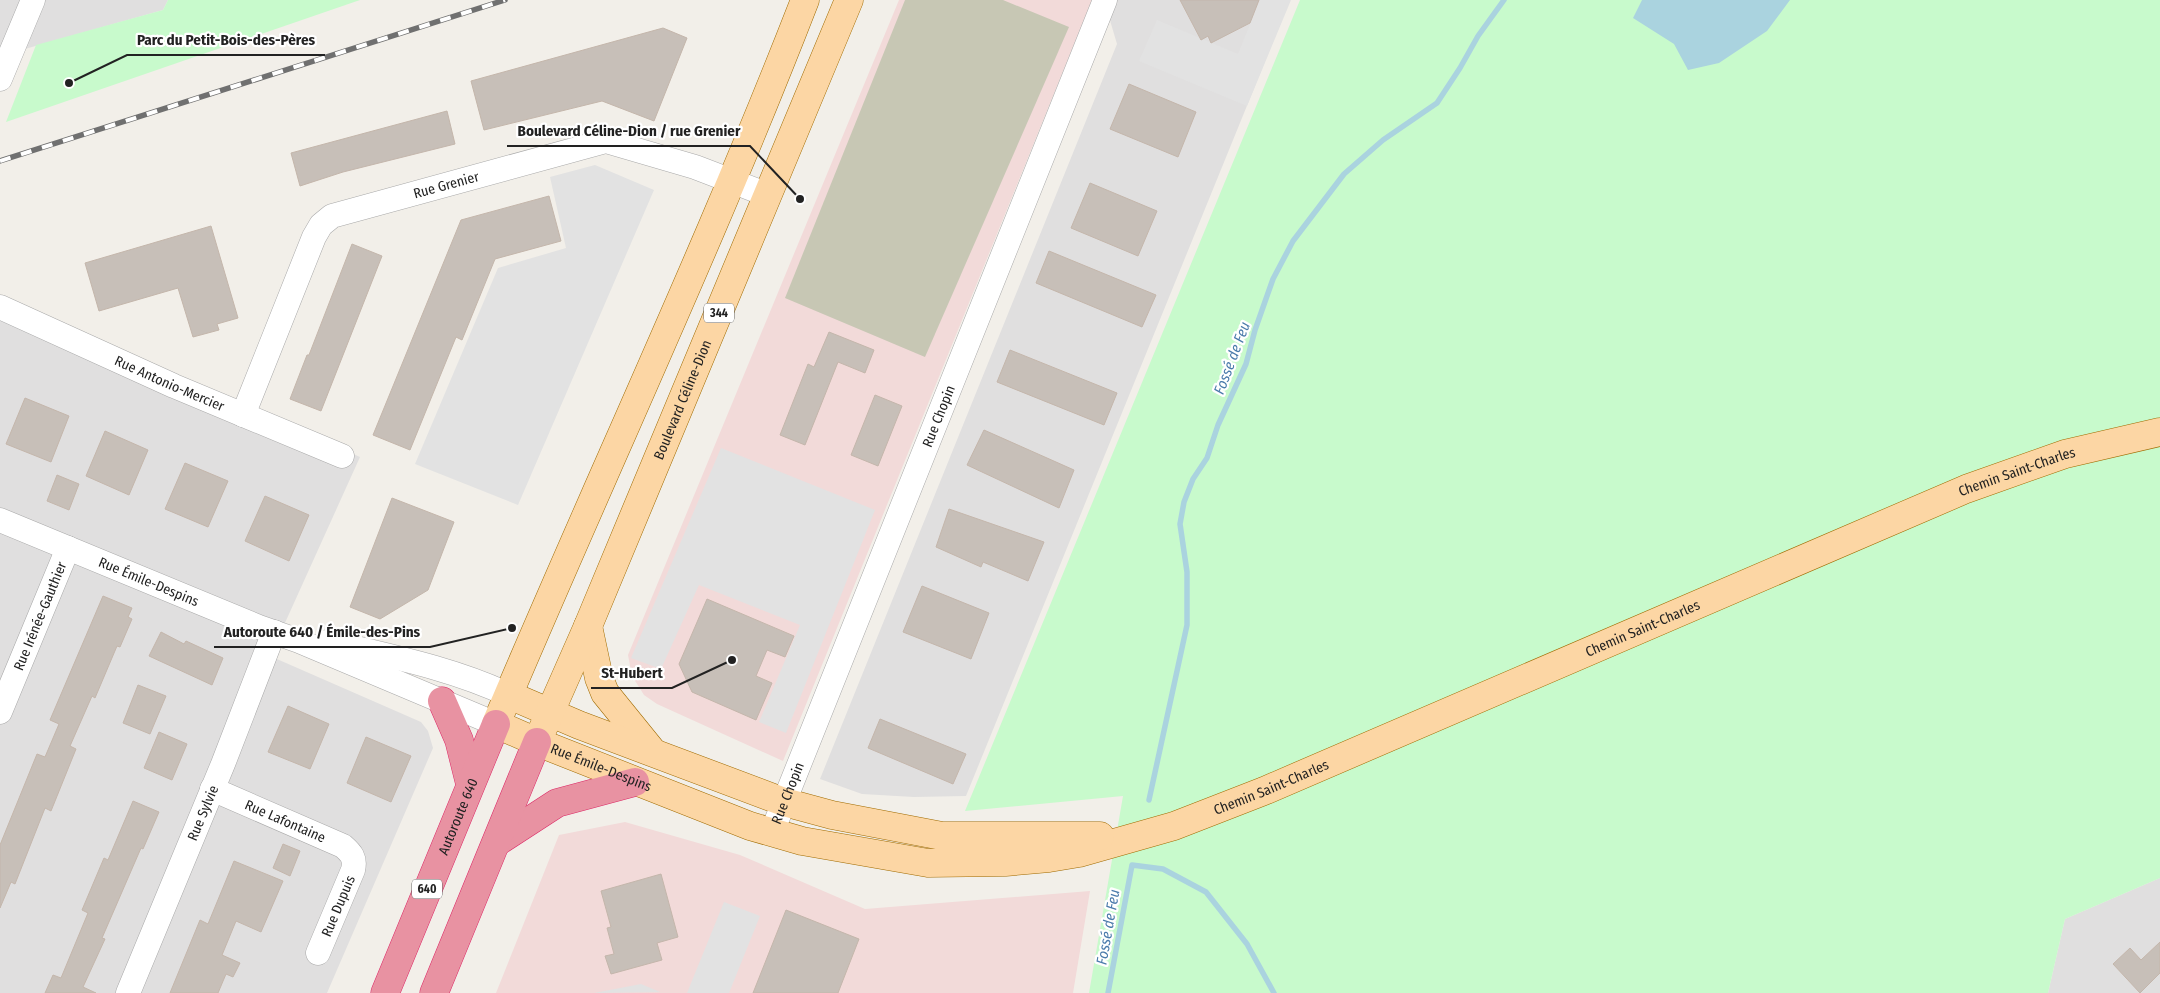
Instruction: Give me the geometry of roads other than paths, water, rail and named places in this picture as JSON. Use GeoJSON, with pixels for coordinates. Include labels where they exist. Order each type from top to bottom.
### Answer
{"type":"FeatureCollection","features":[{"type":"Feature","properties":{"kind":"highway"},"geometry":{"type":"LineString","coordinates":[[442,701],[459,740],[470,784]]}},
{"type":"Feature","properties":{"kind":"highway","name":"Autoroute 640"},"geometry":{"type":"LineString","coordinates":[[385,993],[496,724]]}},
{"type":"Feature","properties":{"kind":"highway"},"geometry":{"type":"LineString","coordinates":[[434,993],[537,742]]}},
{"type":"Feature","properties":{"kind":"highway"},"geometry":{"type":"LineString","coordinates":[[497,842],[557,803],[635,782]]}},
{"type":"Feature","properties":{"kind":"main road"},"geometry":{"type":"LineString","coordinates":[[509,695],[570,549],[678,309],[733,180],[805,0]]}},
{"type":"Feature","properties":{"kind":"main road","name":"Boulevard Céline-Dion"},"geometry":{"type":"LineString","coordinates":[[537,742],[588,626],[849,0]]}},
{"type":"Feature","properties":{"kind":"main road","name":"Chemin Saint-Charles"},"geometry":{"type":"LineString","coordinates":[[914,861],[938,863],[1042,859],[1079,852],[1174,826],[1264,791],[1966,489],[2065,454],[2160,432]]}},
{"type":"Feature","properties":{"kind":"main road"},"geometry":{"type":"LineString","coordinates":[[588,626],[599,678],[605,693],[654,754]]}},
{"type":"Feature","properties":{"kind":"main road","name":"Rue Émile-Despins"},"geometry":{"type":"LineString","coordinates":[[509,695],[654,754],[784,802],[832,815],[918,833]]}},
{"type":"Feature","properties":{"kind":"main road","name":"640"},"geometry":{"type":"LineString","coordinates":[[496,724],[509,695]]}},
{"type":"Feature","properties":{"kind":"main road","name":"Rue Émile-Despins"},"geometry":{"type":"LineString","coordinates":[[496,724],[635,782],[718,814],[772,832],[802,841],[914,861]]}},
{"type":"Feature","properties":{"kind":"main road","name":"Chemin Saint-Charles"},"geometry":{"type":"LineString","coordinates":[[918,833],[954,837],[1082,836],[1131,838]]}},
{"type":"Feature","properties":{"kind":"street"},"geometry":{"type":"LineString","coordinates":[[0,79],[33,0]]}},
{"type":"Feature","properties":{"kind":"street","name":"Rue Chopin"},"geometry":{"type":"LineString","coordinates":[[772,832],[1105,0]]}},
{"type":"Feature","properties":{"kind":"street","name":"Rue Grenier"},"geometry":{"type":"LineString","coordinates":[[243,415],[314,237],[321,225],[332,216],[599,142],[614,142],[733,180],[768,195]]}},
{"type":"Feature","properties":{"kind":"street","name":"Rue Antonio-Mercier"},"geometry":{"type":"LineString","coordinates":[[0,307],[243,415],[342,456]]}},
{"type":"Feature","properties":{"kind":"street","name":"Rue Émile-Despins"},"geometry":{"type":"LineString","coordinates":[[0,520],[299,641],[496,724]]}},
{"type":"Feature","properties":{"kind":"street","name":"Rue Irénée-Gauthier"},"geometry":{"type":"LineString","coordinates":[[0,712],[68,548]]}},
{"type":"Feature","properties":{"kind":"street","name":"Rue Sylvie"},"geometry":{"type":"LineString","coordinates":[[128,993],[274,632]]}},
{"type":"Feature","properties":{"kind":"street","name":"Rue Émile-Despins"},"geometry":{"type":"LineString","coordinates":[[299,641],[335,643],[391,656],[476,681],[509,695]]}},
{"type":"Feature","properties":{"kind":"street","name":"Rue Lafontaine"},"geometry":{"type":"LineString","coordinates":[[212,789],[342,846],[352,854],[354,859]]}},
{"type":"Feature","properties":{"kind":"street","name":"Rue Dupuis"},"geometry":{"type":"LineString","coordinates":[[318,953],[353,870],[354,859]]}},
{"type":"Feature","properties":{"kind":"water"},"geometry":{"type":"Polygon","coordinates":[[[1642,0],[1790,0],[1767,31],[1719,63],[1688,70],[1674,44],[1633,18],[1642,0]]]}},
{"type":"Feature","properties":{"kind":"waterway","name":"Fossé de Feu"},"geometry":{"type":"LineString","coordinates":[[1149,800],[1187,625],[1187,572],[1180,524],[1184,502],[1193,479],[1207,458],[1218,425],[1246,364],[1255,330],[1273,279],[1293,241],[1344,174],[1383,140],[1437,103],[1478,36],[1504,0]]}},
{"type":"Feature","properties":{"kind":"waterway"},"geometry":{"type":"LineString","coordinates":[[1108,993],[1132,865],[1163,869],[1206,892],[1247,944],[1274,993]]}},
{"type":"Feature","properties":{"kind":"railway"},"geometry":{"type":"LineString","coordinates":[[0,161],[505,0]]}},
{"type":"Feature","properties":{"kind":"place","name":"Parc du Petit-Bois-des-Pères"},"geometry":{"type":"Point","coordinates":[69,83]}},
{"type":"Feature","properties":{"kind":"place","name":"Boulevard Céline-Dion / rue Grenier"},"geometry":{"type":"Point","coordinates":[800,199]}},
{"type":"Feature","properties":{"kind":"place","name":"Autoroute 640 / Émile-des-Pins"},"geometry":{"type":"Point","coordinates":[512,628]}},
{"type":"Feature","properties":{"kind":"place","name":"St-Hubert"},"geometry":{"type":"Point","coordinates":[732,660]}}]}
